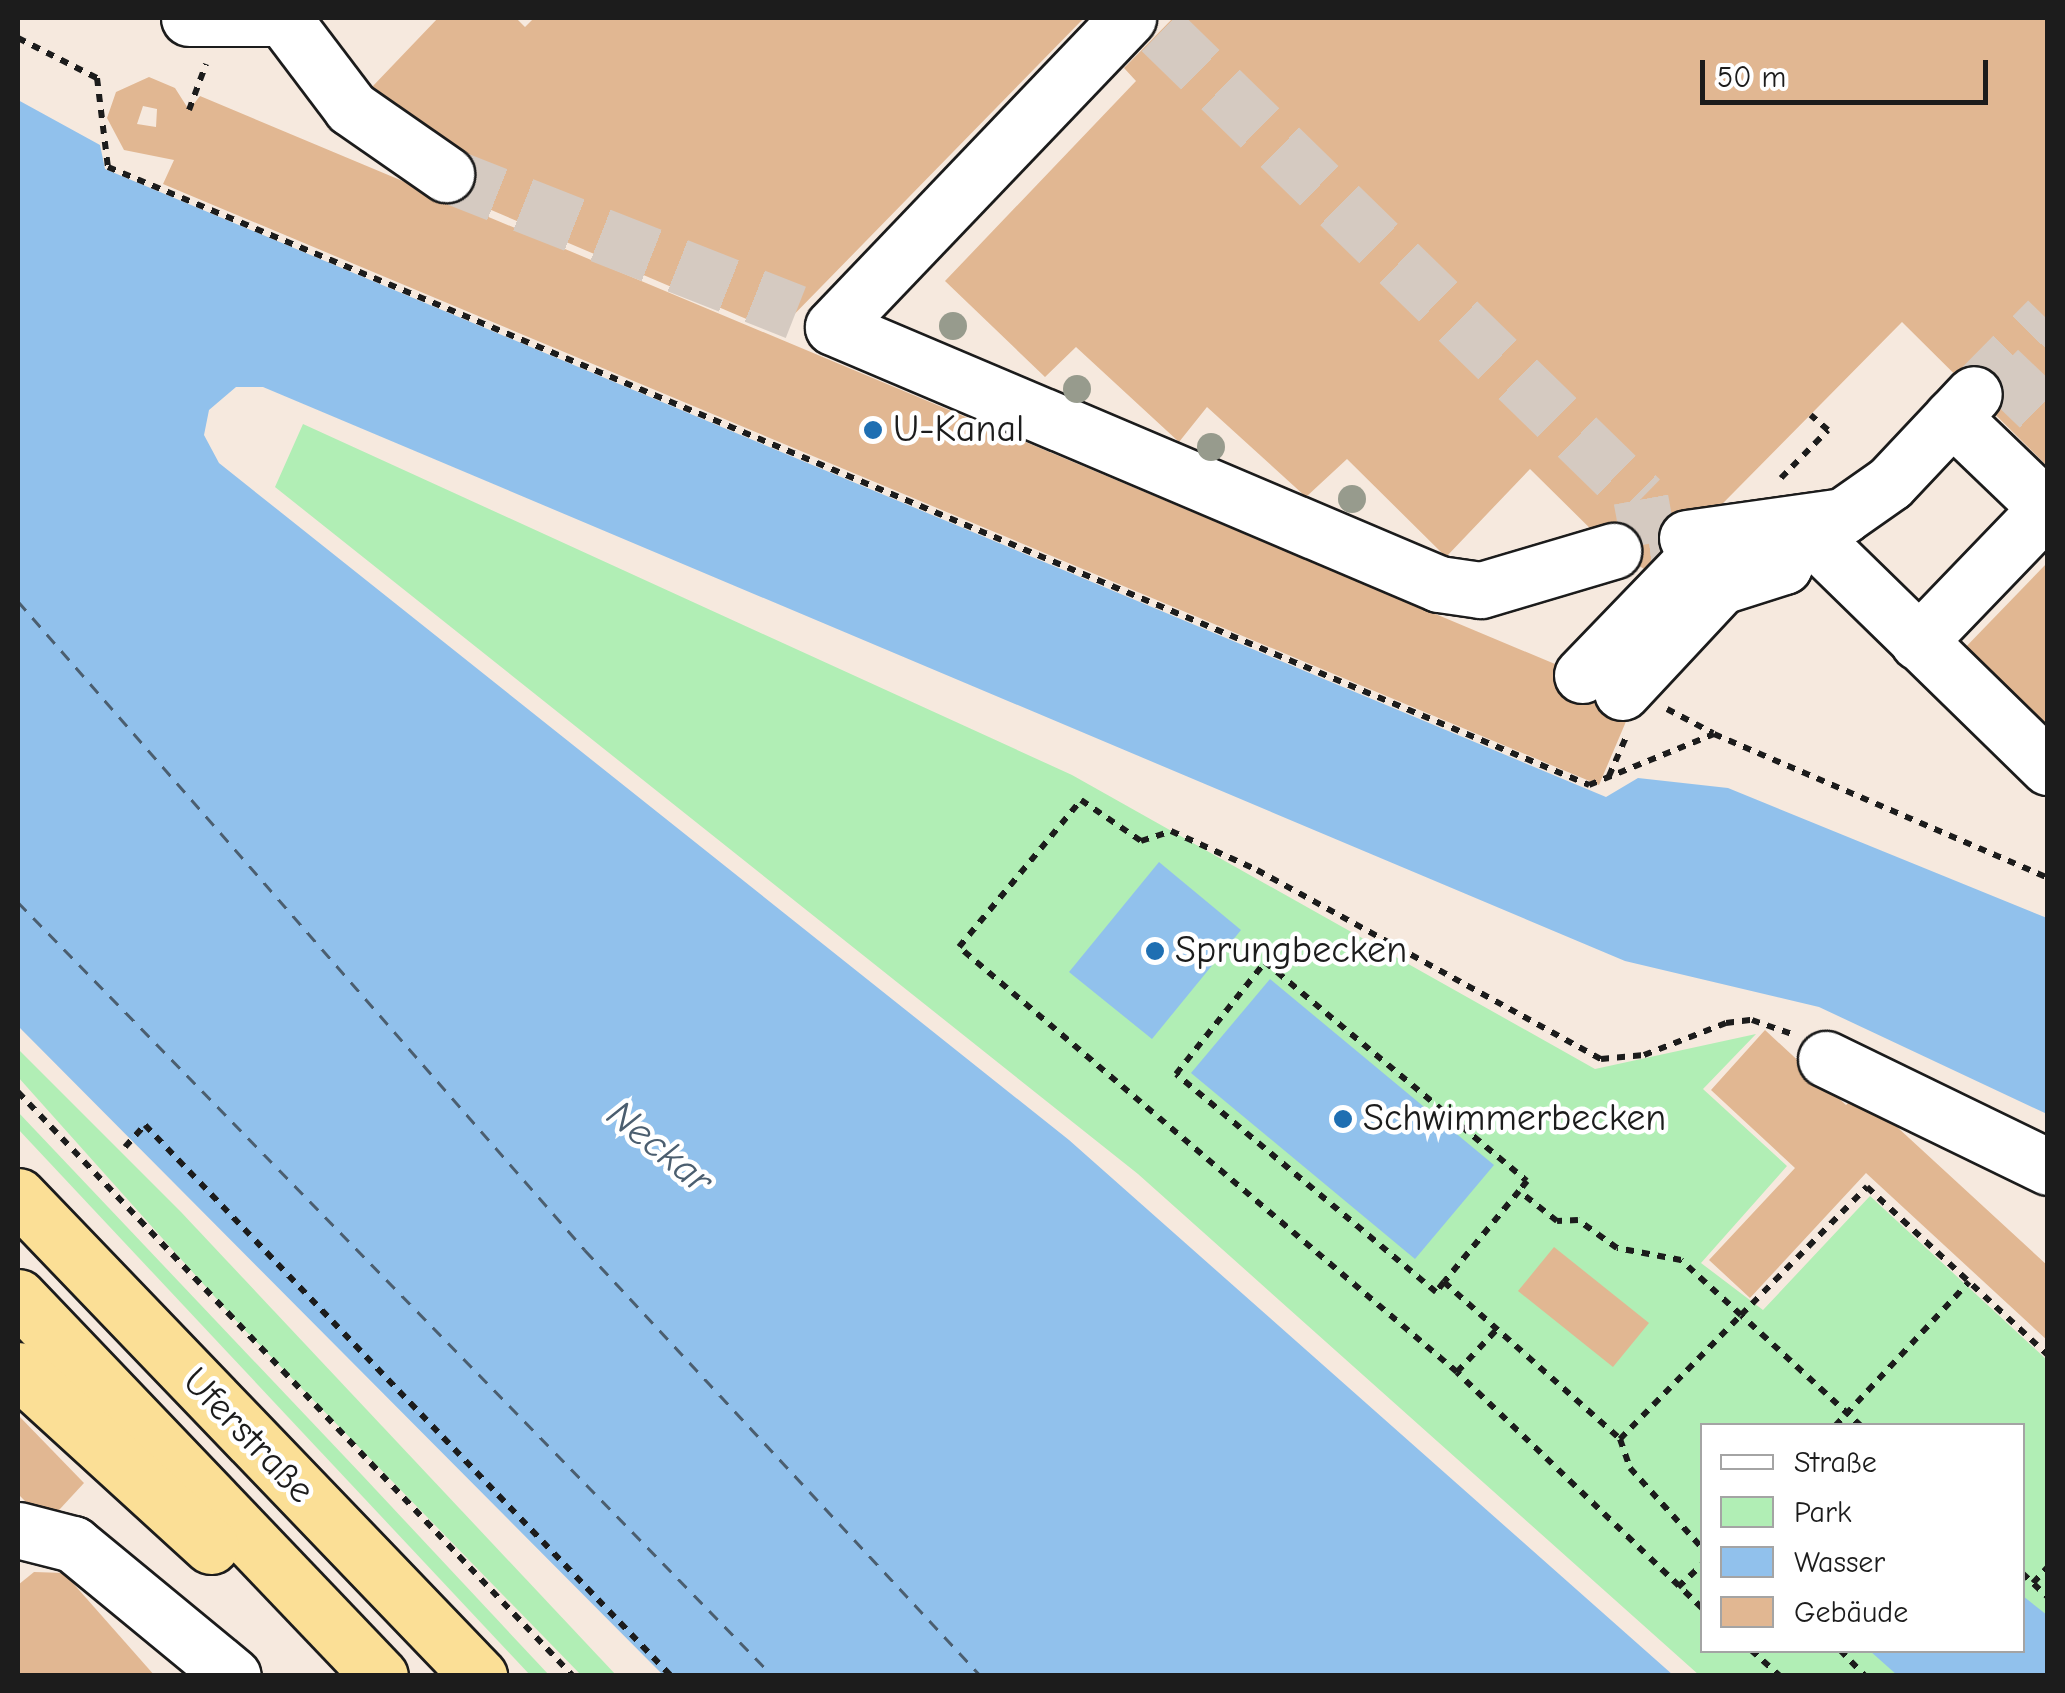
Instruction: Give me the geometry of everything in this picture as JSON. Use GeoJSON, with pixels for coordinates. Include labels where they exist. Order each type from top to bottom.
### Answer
{"type":"FeatureCollection","features":[{"type":"Feature","properties":{"kind":"highway","name":"Uferstraße"},"geometry":{"type":"LineString","coordinates":[[18,1196],[478,1676]]}},
{"type":"Feature","properties":{"kind":"highway","name":"Uferstraße"},"geometry":{"type":"LineString","coordinates":[[18,1297],[380,1676]]}},
{"type":"Feature","properties":{"kind":"highway"},"geometry":{"type":"LineString","coordinates":[[18,1370],[212,1547],[295,1585]]}},
{"type":"Feature","properties":{"kind":"lane"},"geometry":{"type":"LineString","coordinates":[[190,18],[283,18],[352,108],[446,174]]}},
{"type":"Feature","properties":{"kind":"lane"},"geometry":{"type":"LineString","coordinates":[[1145,22],[814,320],[1439,584],[1481,590],[1613,551]]}},
{"type":"Feature","properties":{"kind":"lane"},"geometry":{"type":"LineString","coordinates":[[1618,696],[1716,535],[1802,527],[1859,508],[1963,406],[2047,508],[1918,642]]}},
{"type":"Feature","properties":{"kind":"lane"},"geometry":{"type":"LineString","coordinates":[[1802,527],[2048,767]]}},
{"type":"Feature","properties":{"kind":"lane"},"geometry":{"type":"LineString","coordinates":[[1618,696],[1721,586],[1784,566],[1802,527]]}},
{"type":"Feature","properties":{"kind":"lane"},"geometry":{"type":"LineString","coordinates":[[1826,1059],[2048,1167]]}},
{"type":"Feature","properties":{"kind":"lane"},"geometry":{"type":"LineString","coordinates":[[18,1530],[72,1544],[233,1676]]}},
{"type":"Feature","properties":{"kind":"path"},"geometry":{"type":"LineString","coordinates":[[18,38],[96,78],[108,166],[1589,785],[1714,734]]}},
{"type":"Feature","properties":{"kind":"path"},"geometry":{"type":"LineString","coordinates":[[189,110],[195,93]]}},
{"type":"Feature","properties":{"kind":"path"},"geometry":{"type":"LineString","coordinates":[[1609,777],[1618,696],[2048,878]]}},
{"type":"Feature","properties":{"kind":"path"},"geometry":{"type":"LineString","coordinates":[[1700,1606],[1456,1372],[959,948],[1081,800],[1142,841],[1171,831],[1258,870],[1600,1058],[1644,1055],[1752,1020],[1798,1036],[1826,1059]]}},
{"type":"Feature","properties":{"kind":"path"},"geometry":{"type":"LineString","coordinates":[[1266,962],[1528,1181],[1519,1191],[1436,1292],[1176,1074],[1266,962]]}},
{"type":"Feature","properties":{"kind":"path"},"geometry":{"type":"LineString","coordinates":[[18,1092],[574,1676]]}},
{"type":"Feature","properties":{"kind":"path"},"geometry":{"type":"LineString","coordinates":[[125,1147],[145,1125],[671,1676]]}},
{"type":"Feature","properties":{"kind":"path"},"geometry":{"type":"LineString","coordinates":[[1620,1439],[1867,1188],[2048,1354]]}},
{"type":"Feature","properties":{"kind":"path"},"geometry":{"type":"LineString","coordinates":[[1519,1191],[1557,1221],[1578,1220],[1617,1248],[1681,1260],[1859,1423]]}},
{"type":"Feature","properties":{"kind":"path"},"geometry":{"type":"LineString","coordinates":[[1444,1282],[1620,1439],[1630,1468],[1700,1546]]}},
{"type":"Feature","properties":{"kind":"path"},"geometry":{"type":"LineString","coordinates":[[1837,1423],[1969,1282]]}},
{"type":"Feature","properties":{"kind":"path"},"geometry":{"type":"LineString","coordinates":[[1456,1372],[1498,1328]]}},
{"type":"Feature","properties":{"kind":"path"},"geometry":{"type":"LineString","coordinates":[[1678,1587],[1700,1567]]}},
{"type":"Feature","properties":{"kind":"path"},"geometry":{"type":"LineString","coordinates":[[2034,1583],[2048,1568]]}},
{"type":"Feature","properties":{"kind":"path"},"geometry":{"type":"LineString","coordinates":[[2025,1576],[2048,1596]]}},
{"type":"Feature","properties":{"kind":"path"},"geometry":{"type":"LineString","coordinates":[[1754,1653],[1780,1676]]}},
{"type":"Feature","properties":{"kind":"path"},"geometry":{"type":"LineString","coordinates":[[1843,1653],[1866,1676]]}},
{"type":"Feature","properties":{"kind":"green space"},"geometry":{"type":"Polygon","coordinates":[[[303,424],[1072,775],[1595,1069],[1756,1034],[1703,1089],[1787,1166],[1701,1263],[1763,1310],[1870,1196],[2047,1360],[2047,1675],[1699,1675],[1138,1174],[275,487],[303,424]]]}},
{"type":"Feature","properties":{"kind":"green space"},"geometry":{"type":"Polygon","coordinates":[[[18,1049],[181,1212],[616,1675],[581,1675],[240,1325],[18,1077],[18,1049]]]}},
{"type":"Feature","properties":{"kind":"green space"},"geometry":{"type":"Polygon","coordinates":[[[18,1112],[549,1675],[530,1675],[18,1129],[18,1112]]]}},
{"type":"Feature","properties":{"kind":"water","name":"Neckar"},"geometry":{"type":"Polygon","coordinates":[[[18,100],[100,145],[105,169],[1606,797],[1638,778],[1728,788],[2047,918],[2047,1114],[1819,1007],[1625,961],[263,387],[236,387],[209,410],[204,435],[219,463],[1069,1140],[1673,1675],[663,1675],[18,1026],[18,100]]]}},
{"type":"Feature","properties":{"kind":"water","name":"Sprungbecken"},"geometry":{"type":"Polygon","coordinates":[[[1159,862],[1241,930],[1152,1039],[1069,972],[1159,862]]]}},
{"type":"Feature","properties":{"kind":"water","name":"Schwimmerbecken"},"geometry":{"type":"Polygon","coordinates":[[[1270,979],[1494,1165],[1415,1259],[1191,1073],[1270,979]]]}},
{"type":"Feature","properties":{"kind":"water"},"geometry":{"type":"Polygon","coordinates":[[[2025,1598],[2047,1615],[2047,1675],[1897,1675],[1872,1653],[2025,1653],[2025,1598]]]}},
{"type":"Feature","properties":{"kind":"building"},"geometry":{"type":"Polygon","coordinates":[[[438,18],[516,18],[525,27],[534,18],[1084,18],[777,332],[435,186],[454,164],[372,87],[438,18]]]}},
{"type":"Feature","properties":{"kind":"building"},"geometry":{"type":"Polygon","coordinates":[[[1173,18],[2048,18],[2048,467],[1902,322],[1653,574],[1613,551],[1530,469],[1446,557],[1347,459],[1306,497],[1207,407],[1179,442],[1076,347],[1045,377],[945,281],[1136,81],[1124,68],[1173,18]]]}},
{"type":"Feature","properties":{"kind":"building","name":"U-Kanal"},"geometry":{"type":"Polygon","coordinates":[[[149,77],[175,88],[189,110],[200,96],[1636,698],[1599,785],[163,184],[174,160],[124,150],[107,118],[116,92],[149,77]],[[143,106],[137,124],[156,127],[157,109],[143,106]]]}},
{"type":"Feature","properties":{"kind":"building"},"geometry":{"type":"Polygon","coordinates":[[[2048,562],[2048,738],[1959,654],[2048,562]]]}},
{"type":"Feature","properties":{"kind":"building"},"geometry":{"type":"Polygon","coordinates":[[[1765,1030],[1846,1105],[1859,1092],[2048,1266],[2048,1341],[1866,1173],[1750,1298],[1709,1260],[1795,1168],[1711,1090],[1765,1030]]]}},
{"type":"Feature","properties":{"kind":"building"},"geometry":{"type":"Polygon","coordinates":[[[1554,1247],[1649,1323],[1613,1367],[1518,1291],[1554,1247]]]}},
{"type":"Feature","properties":{"kind":"building"},"geometry":{"type":"Polygon","coordinates":[[[18,1415],[84,1483],[47,1523],[18,1494],[18,1415]]]}},
{"type":"Feature","properties":{"kind":"building"},"geometry":{"type":"Polygon","coordinates":[[[34,1572],[64,1573],[155,1676],[18,1676],[18,1585],[34,1572]]]}},
{"type":"Feature","properties":{"kind":"ferry route"},"geometry":{"type":"LineString","coordinates":[[18,601],[585,1250],[981,1676]]}},
{"type":"Feature","properties":{"kind":"ferry route"},"geometry":{"type":"LineString","coordinates":[[18,902],[773,1676]]}},
{"type":"Feature","properties":{"kind":"tunnel"},"geometry":{"type":"LineString","coordinates":[[1161,31],[1641,499],[1649,543],[1687,538]]}},
{"type":"Feature","properties":{"kind":"tunnel"},"geometry":{"type":"LineString","coordinates":[[446,174],[796,312]]}},
{"type":"Feature","properties":{"kind":"tunnel"},"geometry":{"type":"LineString","coordinates":[[1974,394],[2048,319]]}},
{"type":"Feature","properties":{"kind":"tunnel"},"geometry":{"type":"LineString","coordinates":[[1999,369],[2048,416]]}},
{"type":"Feature","properties":{"kind":"place","name":"U-Kanal"},"geometry":{"type":"Point","coordinates":[873,430]}},
{"type":"Feature","properties":{"kind":"place","name":"Sprungbecken"},"geometry":{"type":"Point","coordinates":[1155,951]}},
{"type":"Feature","properties":{"kind":"place","name":"Schwimmerbecken"},"geometry":{"type":"Point","coordinates":[1343,1119]}}]}
